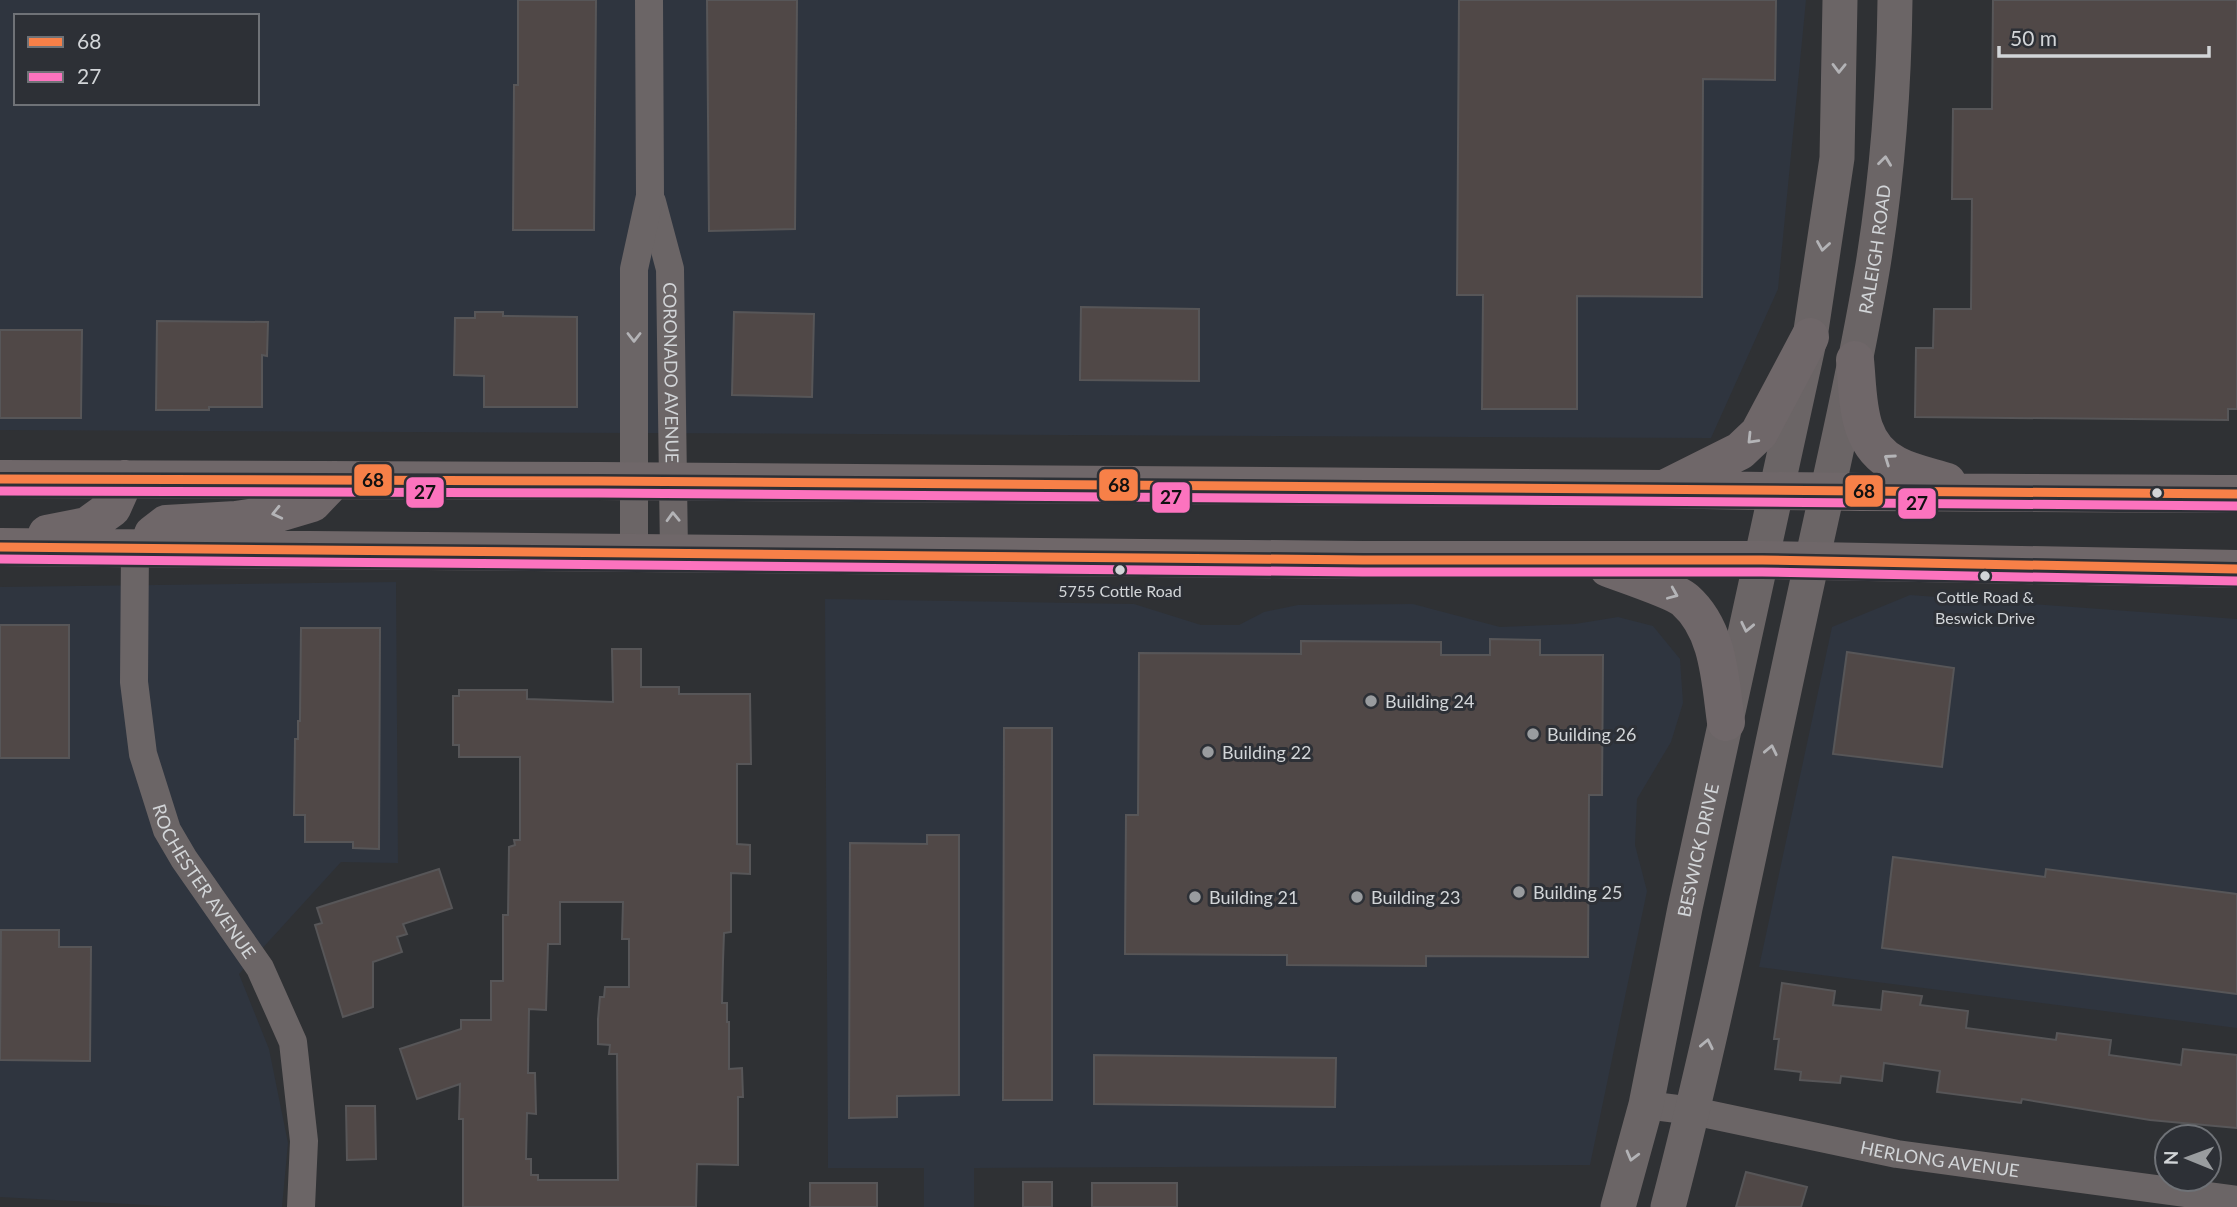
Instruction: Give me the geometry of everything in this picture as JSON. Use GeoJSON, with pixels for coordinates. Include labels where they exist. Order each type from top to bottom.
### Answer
{"type":"FeatureCollection","features":[{"type":"Feature","properties":{"kind":"main road"},"geometry":{"type":"LineString","coordinates":[[1665,489],[1740,451],[1759,433],[1810,338]]}},
{"type":"Feature","properties":{"kind":"main road"},"geometry":{"type":"LineString","coordinates":[[1855,360],[1861,424],[1872,446],[1895,465],[1976,492]]}},
{"type":"Feature","properties":{"kind":"main road"},"geometry":{"type":"LineString","coordinates":[[0,479],[1665,489],[1826,494],[2237,494]]}},
{"type":"Feature","properties":{"kind":"main road"},"geometry":{"type":"LineString","coordinates":[[0,540],[52,534],[88,526],[112,508],[125,479]]}},
{"type":"Feature","properties":{"kind":"main road"},"geometry":{"type":"LineString","coordinates":[[135,547],[166,524],[236,520],[275,514],[312,503],[334,480]]}},
{"type":"Feature","properties":{"kind":"main road"},"geometry":{"type":"LineString","coordinates":[[0,547],[1762,560],[2237,569]]}},
{"type":"Feature","properties":{"kind":"main road"},"geometry":{"type":"LineString","coordinates":[[1587,560],[1683,598],[1697,615],[1716,650],[1726,722]]}},
{"type":"Feature","properties":{"kind":"street","name":"CORONADO AVENUE"},"geometry":{"type":"LineString","coordinates":[[634,552],[634,269],[650,196],[649,0]]}},
{"type":"Feature","properties":{"kind":"street"},"geometry":{"type":"LineString","coordinates":[[1775,491],[1810,338],[1837,158],[1840,0]]}},
{"type":"Feature","properties":{"kind":"street","name":"RALEIGH ROAD"},"geometry":{"type":"LineString","coordinates":[[1826,494],[1873,262],[1887,144],[1895,0]]}},
{"type":"Feature","properties":{"kind":"street","name":"CORONADO AVENUE"},"geometry":{"type":"LineString","coordinates":[[650,196],[670,269],[674,552]]}},
{"type":"Feature","properties":{"kind":"street","name":"BESWICK DRIVE"},"geometry":{"type":"LineString","coordinates":[[1618,1207],[1646,1105],[1685,908],[1775,491]]}},
{"type":"Feature","properties":{"kind":"street"},"geometry":{"type":"LineString","coordinates":[[1668,1207],[1693,1111],[1826,494]]}},
{"type":"Feature","properties":{"kind":"street","name":"ROCHESTER AVENUE"},"geometry":{"type":"LineString","coordinates":[[135,547],[134,682],[142,754],[167,830],[184,859],[260,968],[293,1042],[304,1141],[301,1207]]}},
{"type":"Feature","properties":{"kind":"street","name":"HERLONG AVENUE"},"geometry":{"type":"LineString","coordinates":[[1646,1105],[1693,1111],[1897,1154],[2237,1200]]}},
{"type":"Feature","properties":{"kind":"shaded area"},"geometry":{"type":"Polygon","coordinates":[[[0,0],[1806,0],[1778,289],[1711,438],[0,430],[0,0]]]}},
{"type":"Feature","properties":{"kind":"shaded area"},"geometry":{"type":"Polygon","coordinates":[[[396,582],[398,863],[341,862],[239,974],[269,1049],[288,1143],[282,1207],[182,1207],[0,1197],[0,587],[396,582]]]}},
{"type":"Feature","properties":{"kind":"shaded area"},"geometry":{"type":"Polygon","coordinates":[[[1910,595],[2237,619],[2237,1028],[1759,967],[1832,627],[1910,595]]]}},
{"type":"Feature","properties":{"kind":"shaded area"},"geometry":{"type":"Polygon","coordinates":[[[825,599],[1134,604],[1201,625],[1239,625],[1264,612],[1298,605],[1413,604],[1500,627],[1575,624],[1618,617],[1653,626],[1680,659],[1683,703],[1671,742],[1637,799],[1635,845],[1647,891],[1590,1165],[974,1168],[974,1207],[924,1207],[924,1168],[828,1168],[825,599]]]}},
{"type":"Feature","properties":{"kind":"building"},"geometry":{"type":"Polygon","coordinates":[[[518,0],[596,0],[594,230],[513,230],[514,85],[518,85],[518,0]]]}},
{"type":"Feature","properties":{"kind":"building"},"geometry":{"type":"Polygon","coordinates":[[[707,0],[797,0],[795,229],[709,231],[707,0]]]}},
{"type":"Feature","properties":{"kind":"building"},"geometry":{"type":"Polygon","coordinates":[[[1459,0],[1776,0],[1775,80],[1703,79],[1702,297],[1577,296],[1577,409],[1482,409],[1483,295],[1457,295],[1459,0]]]}},
{"type":"Feature","properties":{"kind":"building"},"geometry":{"type":"Polygon","coordinates":[[[1993,0],[2237,0],[2237,409],[2228,409],[2228,420],[1915,417],[1916,348],[1933,348],[1934,309],[1971,309],[1972,199],[1952,199],[1953,109],[1992,109],[1993,0]]]}},
{"type":"Feature","properties":{"kind":"building"},"geometry":{"type":"Polygon","coordinates":[[[1081,307],[1199,309],[1199,381],[1080,380],[1081,307]]]}},
{"type":"Feature","properties":{"kind":"building"},"geometry":{"type":"Polygon","coordinates":[[[475,312],[503,312],[503,316],[577,317],[577,407],[484,407],[484,376],[454,375],[455,318],[475,318],[475,312]]]}},
{"type":"Feature","properties":{"kind":"building"},"geometry":{"type":"Polygon","coordinates":[[[734,312],[814,314],[812,397],[732,395],[734,312]]]}},
{"type":"Feature","properties":{"kind":"building"},"geometry":{"type":"Polygon","coordinates":[[[157,321],[268,322],[267,356],[262,355],[262,407],[156,410],[157,321]]]}},
{"type":"Feature","properties":{"kind":"building"},"geometry":{"type":"Polygon","coordinates":[[[0,330],[82,330],[81,418],[0,418],[0,330]]]}},
{"type":"Feature","properties":{"kind":"building"},"geometry":{"type":"Polygon","coordinates":[[[0,625],[69,625],[69,758],[0,758],[0,625]]]}},
{"type":"Feature","properties":{"kind":"building"},"geometry":{"type":"Polygon","coordinates":[[[301,628],[380,628],[379,849],[353,848],[353,842],[305,842],[305,815],[294,815],[295,739],[298,739],[300,721],[301,628]]]}},
{"type":"Feature","properties":{"kind":"building"},"geometry":{"type":"Polygon","coordinates":[[[1490,639],[1540,640],[1540,655],[1603,655],[1602,795],[1589,795],[1588,957],[1426,956],[1426,966],[1287,965],[1287,955],[1125,954],[1126,815],[1138,815],[1139,653],[1301,654],[1301,641],[1441,642],[1441,655],[1490,655],[1490,639]]]}},
{"type":"Feature","properties":{"kind":"building"},"geometry":{"type":"Polygon","coordinates":[[[612,649],[641,649],[641,687],[679,687],[679,694],[750,694],[751,764],[737,764],[737,844],[750,845],[750,874],[731,873],[731,932],[724,933],[723,961],[722,1003],[727,1003],[729,1069],[742,1068],[743,1097],[738,1097],[738,1165],[697,1164],[696,1207],[463,1207],[463,1119],[459,1119],[460,1084],[417,1099],[400,1049],[461,1029],[461,1020],[491,1020],[491,981],[503,981],[503,915],[508,915],[509,847],[515,845],[514,840],[520,840],[520,757],[459,757],[459,745],[453,745],[453,696],[459,696],[459,690],[527,690],[527,699],[613,702],[612,649]],[[560,902],[560,944],[548,944],[546,1010],[529,1009],[528,1073],[535,1073],[536,1114],[527,1113],[526,1159],[531,1159],[531,1175],[538,1175],[538,1180],[618,1180],[617,1054],[609,1054],[610,1045],[598,1044],[598,1019],[600,997],[604,997],[605,987],[629,987],[629,939],[622,939],[623,902],[560,902]]]}},
{"type":"Feature","properties":{"kind":"building"},"geometry":{"type":"Polygon","coordinates":[[[1847,652],[1954,668],[1942,767],[1833,754],[1847,652]]]}},
{"type":"Feature","properties":{"kind":"building"},"geometry":{"type":"Polygon","coordinates":[[[1004,728],[1052,728],[1052,1100],[1003,1100],[1004,728]]]}},
{"type":"Feature","properties":{"kind":"building"},"geometry":{"type":"Polygon","coordinates":[[[927,835],[959,835],[959,1095],[897,1096],[897,1117],[849,1118],[850,843],[927,844],[927,835]]]}},
{"type":"Feature","properties":{"kind":"building"},"geometry":{"type":"Polygon","coordinates":[[[1893,857],[2045,877],[2046,869],[2237,894],[2237,994],[1882,948],[1893,857]]]}},
{"type":"Feature","properties":{"kind":"building"},"geometry":{"type":"Polygon","coordinates":[[[439,869],[452,908],[403,924],[407,934],[397,937],[402,952],[373,962],[373,1007],[343,1017],[315,925],[322,923],[317,908],[439,869]]]}},
{"type":"Feature","properties":{"kind":"building"},"geometry":{"type":"Polygon","coordinates":[[[1,930],[59,930],[59,947],[91,947],[90,1061],[0,1060],[1,930]]]}},
{"type":"Feature","properties":{"kind":"building"},"geometry":{"type":"Polygon","coordinates":[[[1782,983],[1835,991],[1833,1005],[1881,1010],[1883,991],[1922,996],[1920,1005],[1968,1011],[1966,1028],[2056,1040],[2057,1033],[2111,1040],[2109,1055],[2181,1065],[2183,1049],[2237,1055],[2237,1128],[2223,1127],[2223,1123],[2150,1120],[2022,1099],[2021,1103],[1937,1092],[1940,1071],[1884,1063],[1882,1081],[1841,1076],[1840,1083],[1800,1080],[1801,1072],[1775,1069],[1779,1039],[1774,1039],[1782,983]]]}},
{"type":"Feature","properties":{"kind":"building"},"geometry":{"type":"Polygon","coordinates":[[[1094,1055],[1336,1058],[1335,1107],[1094,1104],[1094,1055]]]}},
{"type":"Feature","properties":{"kind":"building"},"geometry":{"type":"Polygon","coordinates":[[[346,1106],[375,1106],[376,1159],[347,1160],[346,1106]]]}},
{"type":"Feature","properties":{"kind":"building"},"geometry":{"type":"Polygon","coordinates":[[[1746,1172],[1807,1187],[1801,1207],[1736,1207],[1746,1172]]]}},
{"type":"Feature","properties":{"kind":"building"},"geometry":{"type":"Polygon","coordinates":[[[1023,1182],[1052,1182],[1052,1207],[1023,1207],[1023,1182]]]}},
{"type":"Feature","properties":{"kind":"building"},"geometry":{"type":"Polygon","coordinates":[[[810,1183],[877,1183],[877,1207],[810,1207],[810,1183]]]}},
{"type":"Feature","properties":{"kind":"building"},"geometry":{"type":"Polygon","coordinates":[[[1092,1183],[1177,1183],[1177,1207],[1092,1207],[1092,1183]]]}},
{"type":"Feature","properties":{"kind":"transit line","name":"68"},"geometry":{"type":"LineString","coordinates":[[0,479],[2237,494]]}},
{"type":"Feature","properties":{"kind":"transit line","name":"27"},"geometry":{"type":"LineString","coordinates":[[0,491],[2237,506]]}},
{"type":"Feature","properties":{"kind":"transit line","name":"68"},"geometry":{"type":"LineString","coordinates":[[0,547],[1363,560],[1762,560],[2237,569]]}},
{"type":"Feature","properties":{"kind":"transit line","name":"27"},"geometry":{"type":"LineString","coordinates":[[0,559],[1363,572],[1762,572],[2237,581]]}},
{"type":"Feature","properties":{"kind":"place","name":"5755 Cottle Road"},"geometry":{"type":"Point","coordinates":[1120,570]}},
{"type":"Feature","properties":{"kind":"place","name":"Cottle Road & Beswick Drive"},"geometry":{"type":"Point","coordinates":[1985,576]}},
{"type":"Feature","properties":{"kind":"place","name":"Building 24"},"geometry":{"type":"Point","coordinates":[1371,701]}},
{"type":"Feature","properties":{"kind":"place","name":"Building 26"},"geometry":{"type":"Point","coordinates":[1533,734]}},
{"type":"Feature","properties":{"kind":"place","name":"Building 22"},"geometry":{"type":"Point","coordinates":[1208,752]}},
{"type":"Feature","properties":{"kind":"place","name":"Building 25"},"geometry":{"type":"Point","coordinates":[1519,892]}},
{"type":"Feature","properties":{"kind":"place","name":"Building 21"},"geometry":{"type":"Point","coordinates":[1195,897]}},
{"type":"Feature","properties":{"kind":"place","name":"Building 23"},"geometry":{"type":"Point","coordinates":[1357,897]}}]}
